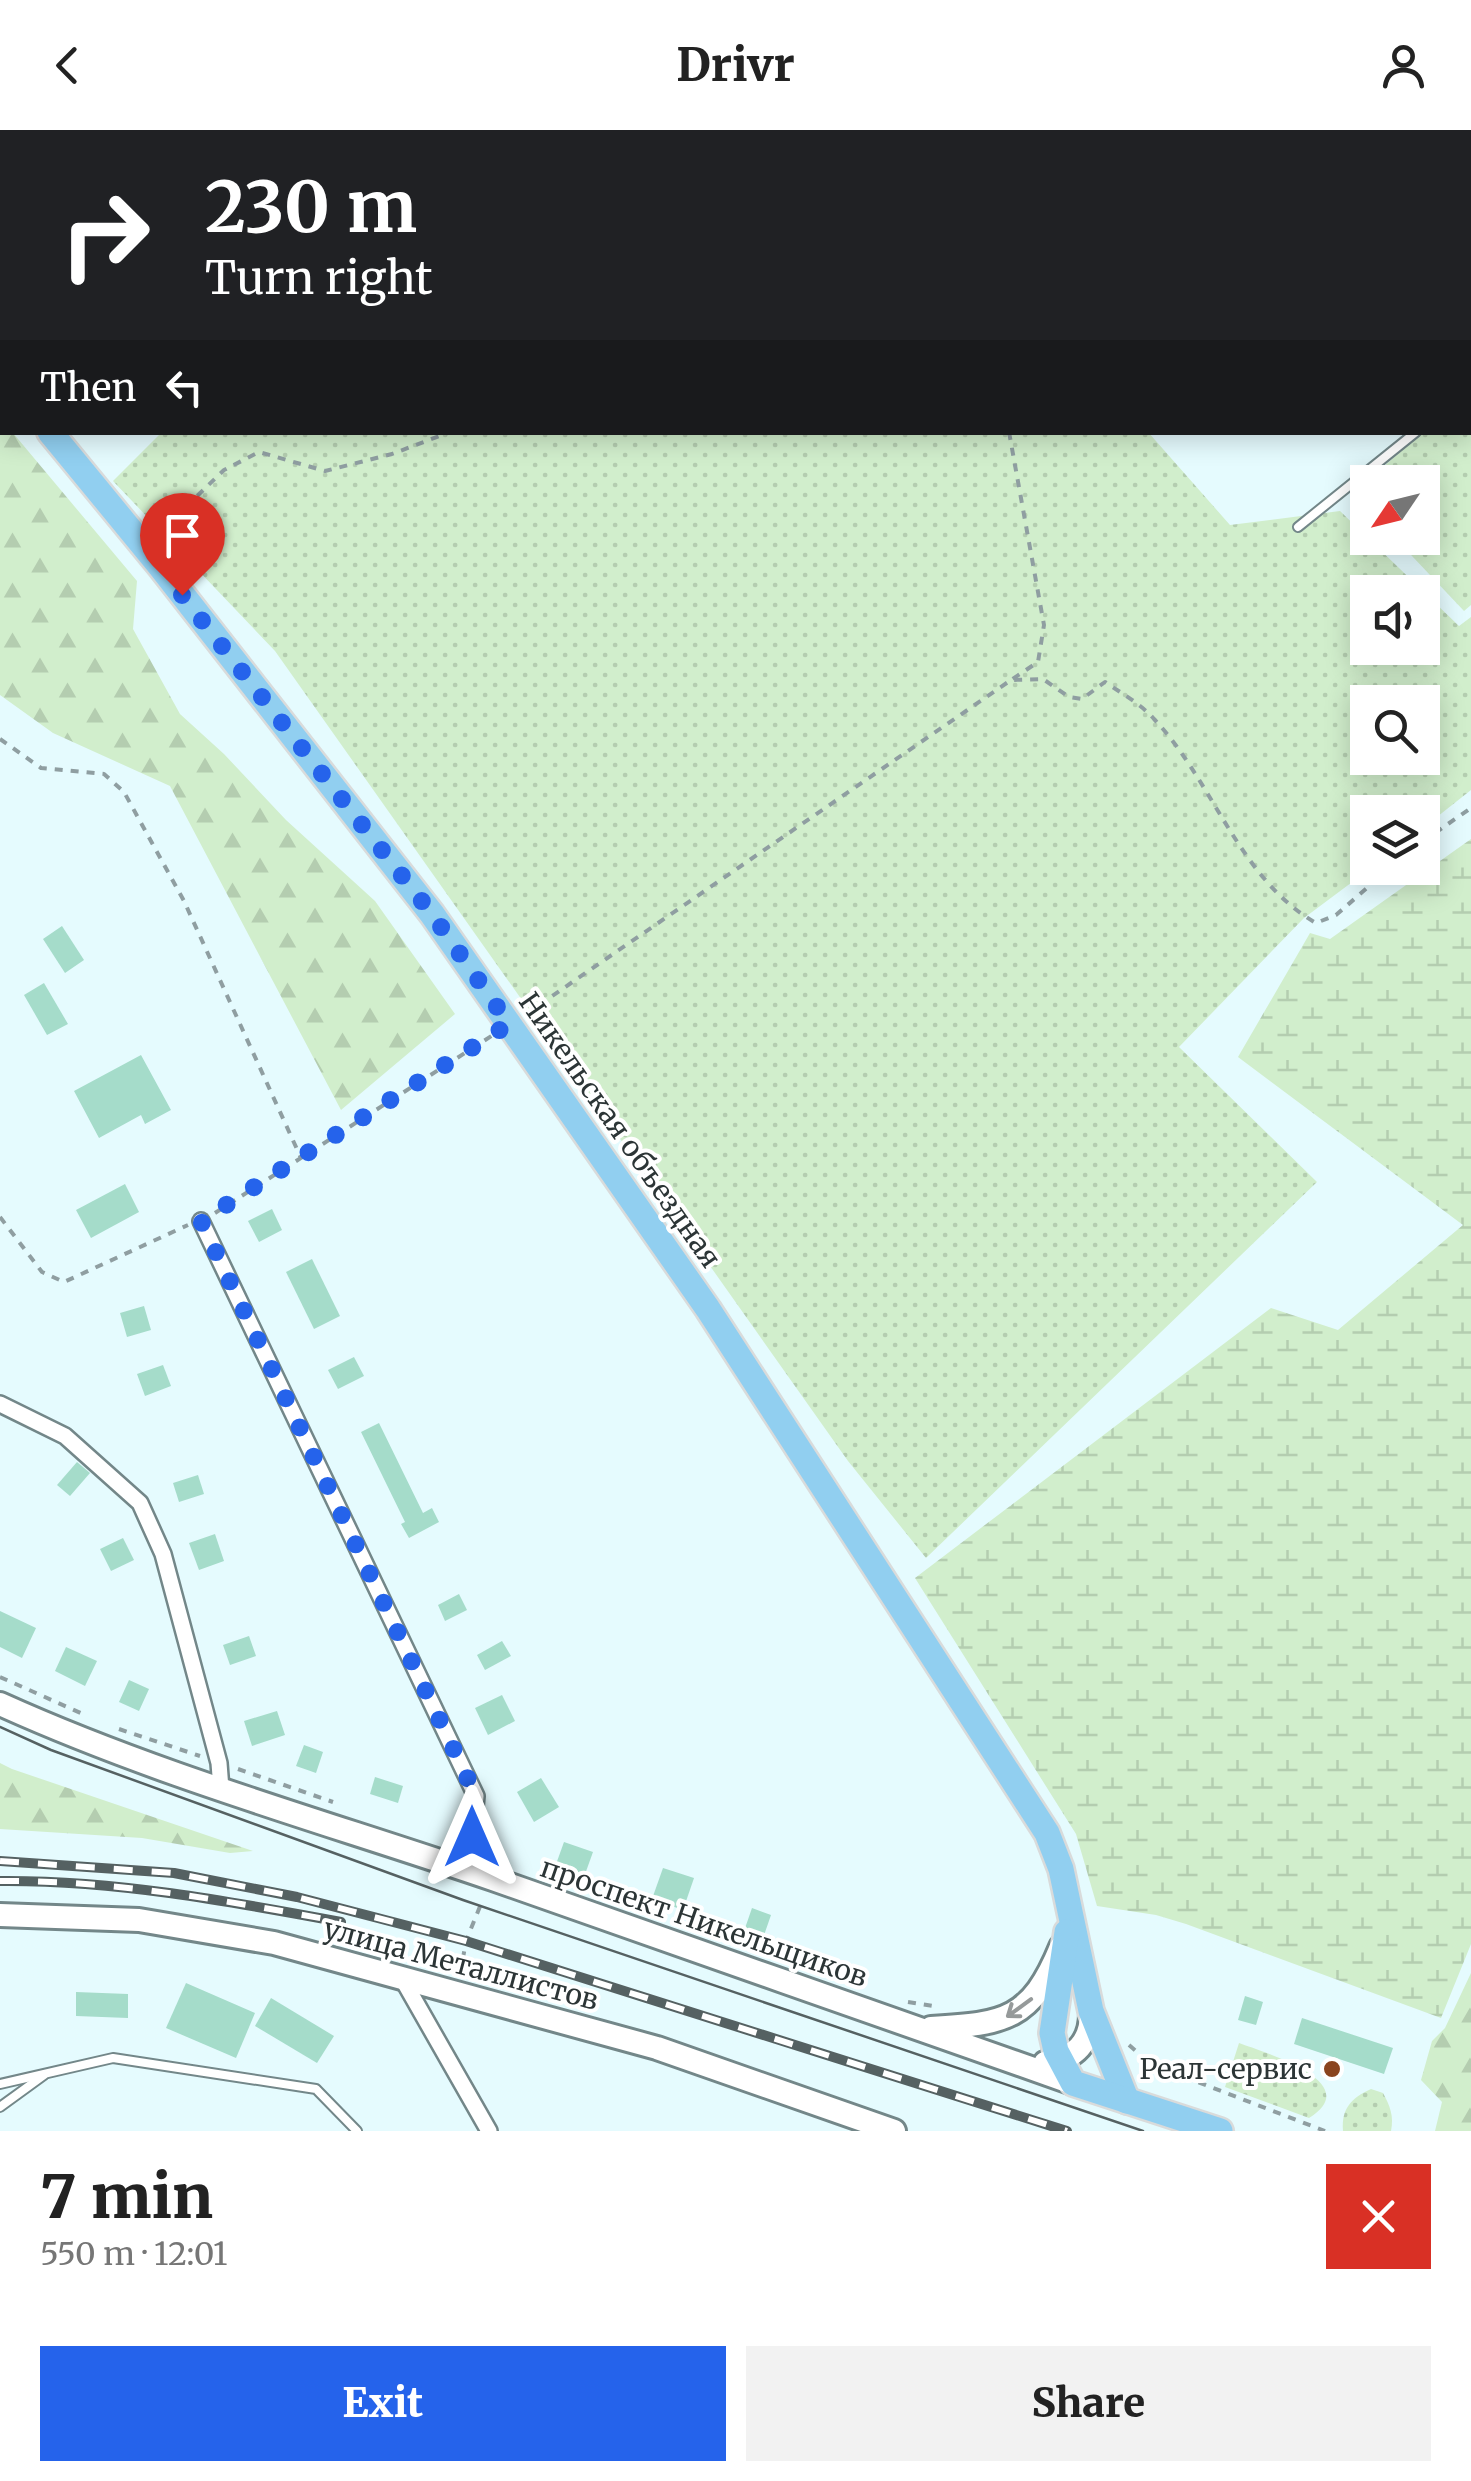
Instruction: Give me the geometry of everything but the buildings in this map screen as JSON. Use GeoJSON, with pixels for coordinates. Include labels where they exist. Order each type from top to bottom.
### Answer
{"type":"FeatureCollection","features":[{"type":"Feature","properties":{"kind":"main road","name":"Никельская объездная"},"geometry":{"type":"LineString","coordinates":[[52,435],[432,914],[708,1308],[1047,1833],[1062,1869],[1091,2011],[1127,2101]]}},
{"type":"Feature","properties":{"kind":"main road","name":"проспект Никельщиков"},"geometry":{"type":"LineString","coordinates":[[0,1704],[59,1731],[221,1788],[1220,2131]]}},
{"type":"Feature","properties":{"kind":"main road","name":"улица Металлистов"},"geometry":{"type":"LineString","coordinates":[[0,1915],[139,1920],[274,1943],[657,2048],[894,2131]]}},
{"type":"Feature","properties":{"kind":"main road"},"geometry":{"type":"LineString","coordinates":[[918,2029],[1002,2020],[1022,2009],[1052,1968],[1069,1917]]}},
{"type":"Feature","properties":{"kind":"main road"},"geometry":{"type":"LineString","coordinates":[[1069,1917],[1052,2032],[1060,2060],[1073,2083]]}},
{"type":"Feature","properties":{"kind":"main road"},"geometry":{"type":"LineString","coordinates":[[1016,2063],[1060,2060],[1076,2051],[1088,2037],[1091,2011]]}},
{"type":"Feature","properties":{"kind":"street"},"geometry":{"type":"LineString","coordinates":[[201,1221],[476,1796],[471,1850],[464,1870]]}},
{"type":"Feature","properties":{"kind":"street"},"geometry":{"type":"LineString","coordinates":[[0,1404],[66,1436],[140,1503],[163,1554],[219,1763],[221,1788]]}},
{"type":"Feature","properties":{"kind":"street"},"geometry":{"type":"LineString","coordinates":[[403,1980],[488,2131]]}},
{"type":"Feature","properties":{"kind":"lane"},"geometry":{"type":"LineString","coordinates":[[1298,527],[1412,435]]}},
{"type":"Feature","properties":{"kind":"lane"},"geometry":{"type":"LineString","coordinates":[[0,2084],[113,2058],[316,2089],[357,2131]]}},
{"type":"Feature","properties":{"kind":"lane"},"geometry":{"type":"LineString","coordinates":[[0,2107],[48,2073]]}},
{"type":"Feature","properties":{"kind":"path"},"geometry":{"type":"LineString","coordinates":[[160,566],[192,530],[195,498],[224,470],[259,452],[326,471],[392,454],[442,435]]}},
{"type":"Feature","properties":{"kind":"path"},"geometry":{"type":"LineString","coordinates":[[0,1216],[42,1272],[64,1282],[201,1221],[582,979],[1038,662],[1044,625],[1010,435]]}},
{"type":"Feature","properties":{"kind":"path"},"geometry":{"type":"LineString","coordinates":[[1011,680],[1043,678],[1069,697],[1082,698],[1105,682],[1154,718],[1249,857],[1294,910],[1316,923],[1336,916],[1371,885]]}},
{"type":"Feature","properties":{"kind":"path"},"geometry":{"type":"LineString","coordinates":[[0,740],[42,768],[104,774],[124,792],[171,875],[301,1158]]}},
{"type":"Feature","properties":{"kind":"path"},"geometry":{"type":"LineString","coordinates":[[1440,828],[1471,808]]}},
{"type":"Feature","properties":{"kind":"path"},"geometry":{"type":"LineString","coordinates":[[456,1994],[466,1940],[492,1878]]}},
{"type":"Feature","properties":{"kind":"path"},"geometry":{"type":"LineString","coordinates":[[1122,2032],[1130,2046],[1151,2064],[1324,2131]]}},
{"type":"Feature","properties":{"kind":"green space"},"geometry":{"type":"Polygon","coordinates":[[[0,435],[15,435],[137,581],[133,629],[180,714],[286,820],[375,901],[455,1014],[341,1110],[170,786],[53,733],[0,695],[0,435]]]}},
{"type":"Feature","properties":{"kind":"green space"},"geometry":{"type":"Polygon","coordinates":[[[159,435],[1151,435],[1230,525],[1340,511],[1350,521],[1350,555],[1386,555],[1406,575],[1350,575],[1350,665],[1440,665],[1440,608],[1459,626],[1471,617],[1471,790],[1440,815],[1440,795],[1350,795],[1350,884],[1304,918],[1179,1047],[1317,1182],[926,1558],[848,1461],[275,651],[113,481],[159,435]]]}},
{"type":"Feature","properties":{"kind":"green space"},"geometry":{"type":"Polygon","coordinates":[[[1420,435],[1471,435],[1471,605],[1464,611],[1440,586],[1440,575],[1430,575],[1411,555],[1440,555],[1440,465],[1385,465],[1420,435]]]}},
{"type":"Feature","properties":{"kind":"green space"},"geometry":{"type":"Polygon","coordinates":[[[1471,839],[1471,1944],[1441,2018],[1186,1924],[1097,1906],[1076,1834],[915,1578],[1271,1308],[1338,1330],[1463,1225],[1238,1057],[1310,933],[1330,939],[1406,885],[1440,885],[1440,861],[1471,839]]]}},
{"type":"Feature","properties":{"kind":"green space"},"geometry":{"type":"Polygon","coordinates":[[[0,1763],[253,1851],[230,1853],[142,1838],[0,1829],[0,1763]]]}},
{"type":"Feature","properties":{"kind":"green space"},"geometry":{"type":"Polygon","coordinates":[[[1471,1973],[1471,2131],[1435,2131],[1442,2102],[1421,2080],[1432,2041],[1445,2028],[1471,1973]]]}},
{"type":"Feature","properties":{"kind":"green space"},"geometry":{"type":"Polygon","coordinates":[[[1239,2043],[1305,2070],[1326,2092],[1324,2105],[1309,2118],[1225,2087],[1239,2043]]]}},
{"type":"Feature","properties":{"kind":"green space"},"geometry":{"type":"Polygon","coordinates":[[[1371,2089],[1383,2093],[1392,2116],[1391,2131],[1343,2131],[1349,2105],[1371,2089]]]}},
{"type":"Feature","properties":{"kind":"tram line"},"geometry":{"type":"LineString","coordinates":[[0,1727],[51,1750],[463,1900],[1143,2131]]}},
{"type":"Feature","properties":{"kind":"railway"},"geometry":{"type":"LineString","coordinates":[[0,1861],[174,1873],[297,1897],[466,1941],[1067,2131]]}},
{"type":"Feature","properties":{"kind":"railway"},"geometry":{"type":"LineString","coordinates":[[0,1881],[129,1888],[341,1922]]}},
{"type":"Feature","properties":{"kind":"place","name":"Реал-сервис"},"geometry":{"type":"Point","coordinates":[1332,2069]}},
{"type":"Feature","properties":{"kind":"route"},"geometry":{"type":"LineString","coordinates":[[182,595],[432,914],[509,1024],[201,1221],[476,1796],[472,1837]]}}]}
